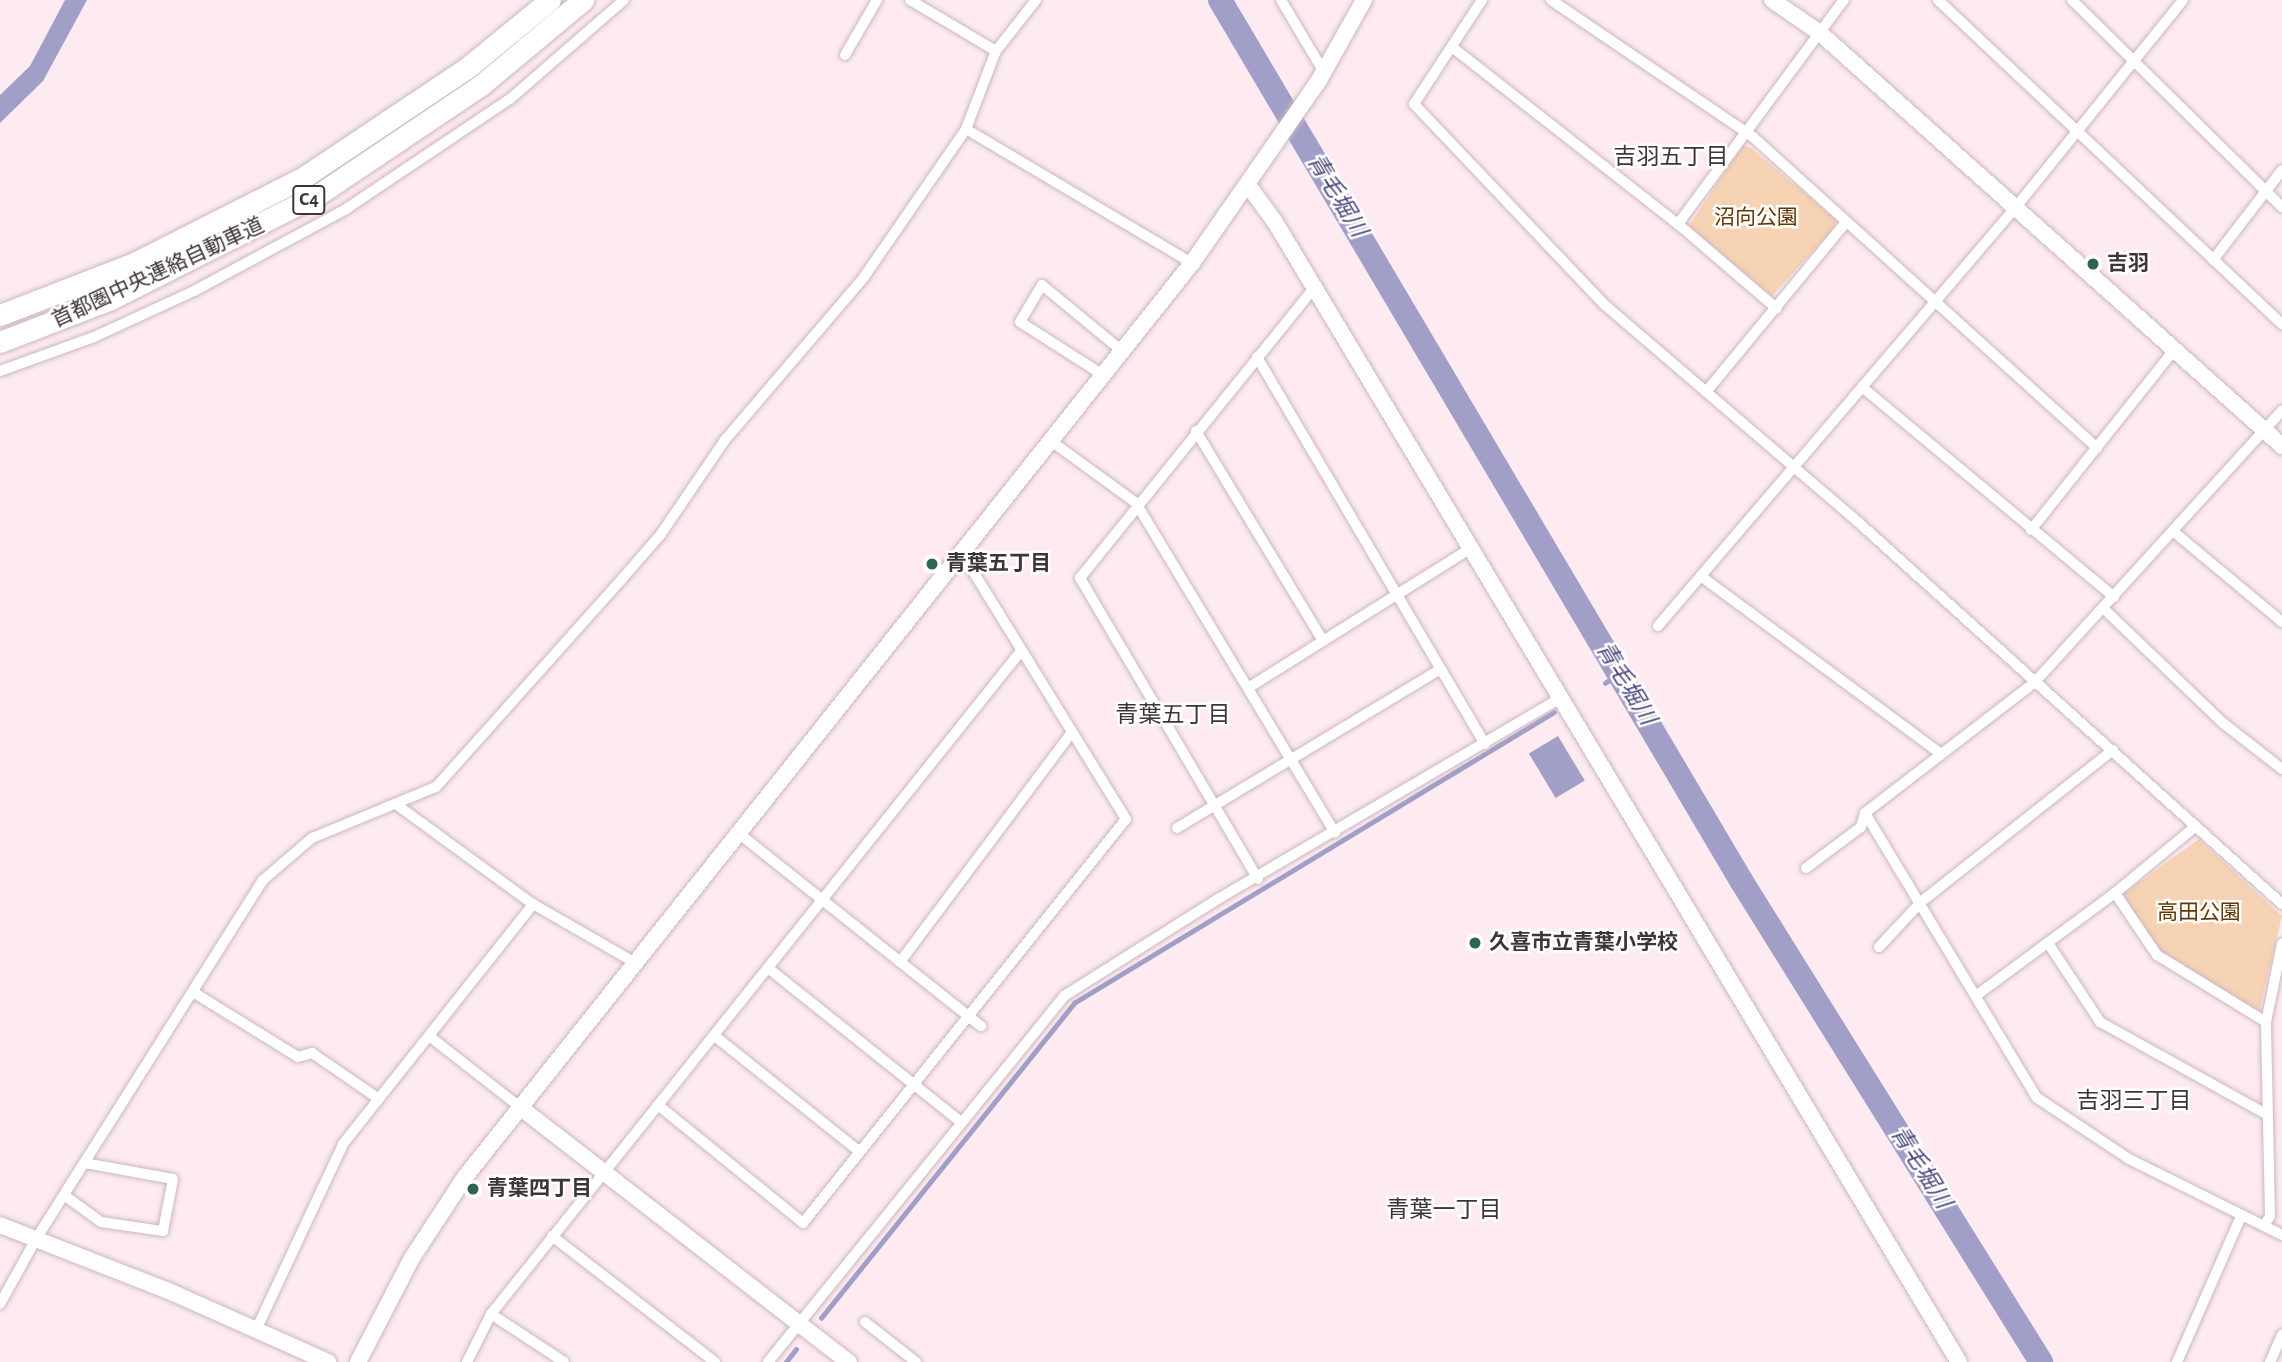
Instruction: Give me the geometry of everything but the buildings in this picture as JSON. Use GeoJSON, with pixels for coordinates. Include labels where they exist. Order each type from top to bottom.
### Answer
{"type":"FeatureCollection","features":[{"type":"Feature","properties":{"kind":"highway","name":"首都圏中央連絡自動車道"},"geometry":{"type":"LineString","coordinates":[[0,315],[134,263],[304,177],[435,92],[550,0]]}},
{"type":"Feature","properties":{"kind":"highway","name":"首都圏中央連絡自動車道"},"geometry":{"type":"LineString","coordinates":[[0,342],[160,277],[319,194],[481,85],[583,0]]}},
{"type":"Feature","properties":{"kind":"street"},"geometry":{"type":"LineString","coordinates":[[0,371],[94,337],[194,291],[346,209],[510,99],[624,0]]}},
{"type":"Feature","properties":{"kind":"street"},"geometry":{"type":"LineString","coordinates":[[845,55],[877,0]]}},
{"type":"Feature","properties":{"kind":"street"},"geometry":{"type":"LineString","coordinates":[[910,0],[996,51]]}},
{"type":"Feature","properties":{"kind":"street"},"geometry":{"type":"LineString","coordinates":[[0,1304],[36,1238],[262,880],[312,838],[436,787],[661,534],[725,440],[864,277],[966,129],[996,51],[1036,0]]}},
{"type":"Feature","properties":{"kind":"street"},"geometry":{"type":"LineString","coordinates":[[1281,0],[1321,77]]}},
{"type":"Feature","properties":{"kind":"street"},"geometry":{"type":"LineString","coordinates":[[358,1362],[439,1216],[634,962],[1192,263],[1321,77],[1364,0]]}},
{"type":"Feature","properties":{"kind":"street"},"geometry":{"type":"LineString","coordinates":[[1482,0],[1414,104],[1606,306],[1796,468],[2282,904]]}},
{"type":"Feature","properties":{"kind":"street"},"geometry":{"type":"LineString","coordinates":[[1551,0],[1745,132],[2097,448]]}},
{"type":"Feature","properties":{"kind":"street"},"geometry":{"type":"LineString","coordinates":[[1772,0],[1820,33],[2282,446]]}},
{"type":"Feature","properties":{"kind":"street"},"geometry":{"type":"LineString","coordinates":[[1678,224],[1844,0]]}},
{"type":"Feature","properties":{"kind":"street"},"geometry":{"type":"LineString","coordinates":[[1938,0],[2282,324]]}},
{"type":"Feature","properties":{"kind":"street"},"geometry":{"type":"LineString","coordinates":[[2071,0],[2282,207]]}},
{"type":"Feature","properties":{"kind":"street"},"geometry":{"type":"LineString","coordinates":[[1658,626],[1796,468],[2016,207],[2135,65],[2183,0]]}},
{"type":"Feature","properties":{"kind":"street"},"geometry":{"type":"LineString","coordinates":[[1452,47],[1678,224],[1777,310]]}},
{"type":"Feature","properties":{"kind":"street"},"geometry":{"type":"LineString","coordinates":[[966,129],[1192,263]]}},
{"type":"Feature","properties":{"kind":"street"},"geometry":{"type":"LineString","coordinates":[[2213,260],[2282,170]]}},
{"type":"Feature","properties":{"kind":"street"},"geometry":{"type":"LineString","coordinates":[[1248,185],[1314,288],[1562,697],[1727,982],[1959,1362]]}},
{"type":"Feature","properties":{"kind":"street"},"geometry":{"type":"LineString","coordinates":[[1706,392],[1777,310],[1846,222]]}},
{"type":"Feature","properties":{"kind":"street"},"geometry":{"type":"LineString","coordinates":[[1103,375],[1020,322],[1042,285],[1122,351]]}},
{"type":"Feature","properties":{"kind":"street"},"geometry":{"type":"LineString","coordinates":[[1258,879],[1080,578],[1136,503],[1314,288]]}},
{"type":"Feature","properties":{"kind":"street"},"geometry":{"type":"LineString","coordinates":[[2031,530],[2175,349]]}},
{"type":"Feature","properties":{"kind":"street"},"geometry":{"type":"LineString","coordinates":[[1257,357],[1485,744]]}},
{"type":"Feature","properties":{"kind":"street"},"geometry":{"type":"LineString","coordinates":[[1862,387],[2114,597]]}},
{"type":"Feature","properties":{"kind":"street"},"geometry":{"type":"LineString","coordinates":[[1806,868],[1861,827],[1865,813],[2035,682],[2282,411]]}},
{"type":"Feature","properties":{"kind":"street"},"geometry":{"type":"LineString","coordinates":[[1196,431],[1323,640]]}},
{"type":"Feature","properties":{"kind":"street"},"geometry":{"type":"LineString","coordinates":[[1051,441],[1136,503],[1335,833]]}},
{"type":"Feature","properties":{"kind":"street"},"geometry":{"type":"LineString","coordinates":[[2174,531],[2282,622]]}},
{"type":"Feature","properties":{"kind":"street"},"geometry":{"type":"LineString","coordinates":[[1248,688],[1471,548]]}},
{"type":"Feature","properties":{"kind":"street"},"geometry":{"type":"LineString","coordinates":[[658,1105],[803,1223],[1126,819],[969,565]]}},
{"type":"Feature","properties":{"kind":"street"},"geometry":{"type":"LineString","coordinates":[[1702,577],[1941,754]]}},
{"type":"Feature","properties":{"kind":"street"},"geometry":{"type":"LineString","coordinates":[[2104,609],[2223,723],[2282,769]]}},
{"type":"Feature","properties":{"kind":"street"},"geometry":{"type":"LineString","coordinates":[[467,1362],[491,1314],[604,1171],[716,1037],[821,899],[1021,651]]}},
{"type":"Feature","properties":{"kind":"street"},"geometry":{"type":"LineString","coordinates":[[1177,828],[1441,669]]}},
{"type":"Feature","properties":{"kind":"street"},"geometry":{"type":"LineString","coordinates":[[768,1362],[960,1121],[1064,996],[1218,899],[1258,879],[1562,697]]}},
{"type":"Feature","properties":{"kind":"street"},"geometry":{"type":"LineString","coordinates":[[900,962],[1072,732]]}},
{"type":"Feature","properties":{"kind":"street"},"geometry":{"type":"LineString","coordinates":[[1879,947],[1920,902],[2113,750]]}},
{"type":"Feature","properties":{"kind":"street"},"geometry":{"type":"LineString","coordinates":[[397,805],[533,904],[634,962]]}},
{"type":"Feature","properties":{"kind":"street"},"geometry":{"type":"LineString","coordinates":[[1865,813],[2036,1097],[2129,1159],[2282,1235]]}},
{"type":"Feature","properties":{"kind":"street"},"geometry":{"type":"LineString","coordinates":[[1976,995],[2115,893],[2196,826]]}},
{"type":"Feature","properties":{"kind":"street"},"geometry":{"type":"LineString","coordinates":[[737,832],[981,1026]]}},
{"type":"Feature","properties":{"kind":"street"},"geometry":{"type":"LineString","coordinates":[[2115,893],[2157,955],[2266,1022]]}},
{"type":"Feature","properties":{"kind":"street"},"geometry":{"type":"LineString","coordinates":[[256,1330],[343,1144],[533,904]]}},
{"type":"Feature","properties":{"kind":"street"},"geometry":{"type":"LineString","coordinates":[[2048,943],[2100,1023],[2266,1114]]}},
{"type":"Feature","properties":{"kind":"street"},"geometry":{"type":"LineString","coordinates":[[2264,1226],[2270,1216],[2266,1022],[2282,944]]}},
{"type":"Feature","properties":{"kind":"street"},"geometry":{"type":"LineString","coordinates":[[768,968],[960,1121]]}},
{"type":"Feature","properties":{"kind":"street"},"geometry":{"type":"LineString","coordinates":[[193,992],[298,1057],[312,1053],[379,1099]]}},
{"type":"Feature","properties":{"kind":"street"},"geometry":{"type":"LineString","coordinates":[[429,1036],[849,1362]]}},
{"type":"Feature","properties":{"kind":"street"},"geometry":{"type":"LineString","coordinates":[[716,1037],[860,1152]]}},
{"type":"Feature","properties":{"kind":"street"},"geometry":{"type":"LineString","coordinates":[[64,1195],[101,1222],[163,1231],[173,1179],[85,1163]]}},
{"type":"Feature","properties":{"kind":"street"},"geometry":{"type":"LineString","coordinates":[[2178,1362],[2241,1216]]}},
{"type":"Feature","properties":{"kind":"street"},"geometry":{"type":"LineString","coordinates":[[0,1225],[328,1362]]}},
{"type":"Feature","properties":{"kind":"street"},"geometry":{"type":"LineString","coordinates":[[552,1236],[710,1361]]}},
{"type":"Feature","properties":{"kind":"street"},"geometry":{"type":"LineString","coordinates":[[491,1314],[564,1362]]}},
{"type":"Feature","properties":{"kind":"street"},"geometry":{"type":"LineString","coordinates":[[865,1322],[916,1362]]}},
{"type":"Feature","properties":{"kind":"street"},"geometry":{"type":"LineString","coordinates":[[2270,1362],[2282,1335]]}},
{"type":"Feature","properties":{"kind":"green space","name":"沼向公園"},"geometry":{"type":"Polygon","coordinates":[[[1742,146],[1750,147],[1835,219],[1835,227],[1772,296],[1689,226],[1742,146]]]}},
{"type":"Feature","properties":{"kind":"green space","name":"高田公園"},"geometry":{"type":"Polygon","coordinates":[[[2199,839],[2282,916],[2259,1012],[2159,952],[2123,894],[2199,839]]]}},
{"type":"Feature","properties":{"kind":"water"},"geometry":{"type":"Polygon","coordinates":[[[65,0],[87,0],[43,81],[0,123],[0,95],[30,66],[65,0]]]}},
{"type":"Feature","properties":{"kind":"water"},"geometry":{"type":"Polygon","coordinates":[[[1558,736],[1585,781],[1556,798],[1529,754],[1558,736]]]}},
{"type":"Feature","properties":{"kind":"waterway","name":"青毛堀川"},"geometry":{"type":"LineString","coordinates":[[1220,0],[1742,882],[2041,1362]]}},
{"type":"Feature","properties":{"kind":"waterway"},"geometry":{"type":"LineString","coordinates":[[1605,683],[1619,674]]}},
{"type":"Feature","properties":{"kind":"waterway"},"geometry":{"type":"LineString","coordinates":[[821,1318],[1074,1003],[1554,712]]}},
{"type":"Feature","properties":{"kind":"waterway"},"geometry":{"type":"LineString","coordinates":[[786,1362],[796,1349]]}},
{"type":"Feature","properties":{"kind":"place","name":"吉羽"},"geometry":{"type":"Point","coordinates":[2093,264]}},
{"type":"Feature","properties":{"kind":"place","name":"青葉五丁目"},"geometry":{"type":"Point","coordinates":[932,564]}},
{"type":"Feature","properties":{"kind":"place","name":"久喜市立青葉小学校"},"geometry":{"type":"Point","coordinates":[1475,943]}},
{"type":"Feature","properties":{"kind":"place","name":"青葉四丁目"},"geometry":{"type":"Point","coordinates":[473,1189]}},
{"type":"Feature","properties":{"kind":"district","name":"吉羽五丁目"},"geometry":{"type":"Point","coordinates":[1671,158]}},
{"type":"Feature","properties":{"kind":"district","name":"青葉五丁目"},"geometry":{"type":"Point","coordinates":[1173,716]}},
{"type":"Feature","properties":{"kind":"district","name":"吉羽三丁目"},"geometry":{"type":"Point","coordinates":[2134,1102]}},
{"type":"Feature","properties":{"kind":"district","name":"青葉一丁目"},"geometry":{"type":"Point","coordinates":[1444,1211]}}]}
